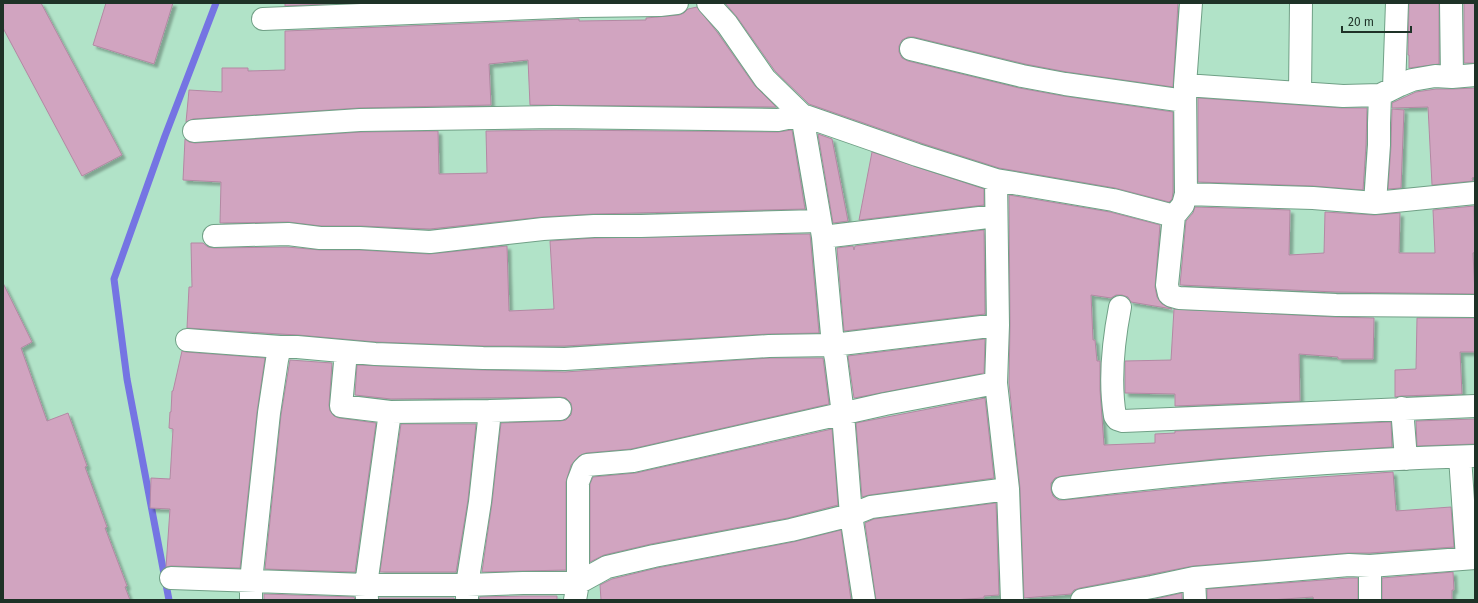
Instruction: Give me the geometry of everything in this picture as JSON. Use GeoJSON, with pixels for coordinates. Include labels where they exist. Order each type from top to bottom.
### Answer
{"type":"FeatureCollection","features":[{"type":"Feature","properties":{"kind":"street"},"geometry":{"type":"LineString","coordinates":[[263,19],[582,6],[660,5],[676,3]]}},
{"type":"Feature","properties":{"kind":"street"},"geometry":{"type":"LineString","coordinates":[[708,3],[727,24],[765,80],[802,115],[917,155],[996,180],[1113,200],[1174,216]]}},
{"type":"Feature","properties":{"kind":"street"},"geometry":{"type":"LineString","coordinates":[[1191,3],[1185,93],[1186,194],[1183,205],[1174,216],[1167,285],[1169,294],[1179,298],[1336,305],[1475,306]]}},
{"type":"Feature","properties":{"kind":"street"},"geometry":{"type":"LineString","coordinates":[[1300,93],[1301,3]]}},
{"type":"Feature","properties":{"kind":"street"},"geometry":{"type":"LineString","coordinates":[[1375,203],[1379,123],[1387,91],[1397,3]]}},
{"type":"Feature","properties":{"kind":"street"},"geometry":{"type":"LineString","coordinates":[[1451,3],[1452,77]]}},
{"type":"Feature","properties":{"kind":"street"},"geometry":{"type":"LineString","coordinates":[[911,50],[1022,76],[1065,84],[1185,93],[1300,93],[1343,96],[1387,91],[1412,80],[1427,77],[1475,75]]}},
{"type":"Feature","properties":{"kind":"street"},"geometry":{"type":"LineString","coordinates":[[194,131],[360,120],[555,118],[778,120],[802,115]]}},
{"type":"Feature","properties":{"kind":"street"},"geometry":{"type":"LineString","coordinates":[[802,115],[821,229],[832,345],[836,359],[843,414],[851,515],[864,600]]}},
{"type":"Feature","properties":{"kind":"street"},"geometry":{"type":"LineString","coordinates":[[996,180],[998,325],[996,383],[1008,489],[1012,600]]}},
{"type":"Feature","properties":{"kind":"street"},"geometry":{"type":"LineString","coordinates":[[1186,194],[1313,198],[1375,203],[1475,193]]}},
{"type":"Feature","properties":{"kind":"street"},"geometry":{"type":"LineString","coordinates":[[214,236],[288,234],[320,238],[360,238],[430,242],[543,229],[594,226],[821,229],[996,216]]}},
{"type":"Feature","properties":{"kind":"street"},"geometry":{"type":"LineString","coordinates":[[1120,307],[1115,334],[1112,378],[1115,416],[1117,419],[1123,421],[1475,406]]}},
{"type":"Feature","properties":{"kind":"street"},"geometry":{"type":"LineString","coordinates":[[187,340],[280,347],[297,346],[346,352],[483,358],[564,359],[769,346],[832,345],[998,325]]}},
{"type":"Feature","properties":{"kind":"street"},"geometry":{"type":"LineString","coordinates":[[251,591],[269,414],[280,347]]}},
{"type":"Feature","properties":{"kind":"street"},"geometry":{"type":"LineString","coordinates":[[346,352],[341,406],[390,412],[560,409]]}},
{"type":"Feature","properties":{"kind":"street"},"geometry":{"type":"LineString","coordinates":[[576,592],[578,482],[583,469],[587,465],[633,461],[885,404],[996,383]]}},
{"type":"Feature","properties":{"kind":"street"},"geometry":{"type":"LineString","coordinates":[[1402,408],[1406,459]]}},
{"type":"Feature","properties":{"kind":"street"},"geometry":{"type":"LineString","coordinates":[[467,592],[480,502],[490,411]]}},
{"type":"Feature","properties":{"kind":"street"},"geometry":{"type":"LineString","coordinates":[[367,593],[390,412]]}},
{"type":"Feature","properties":{"kind":"street"},"geometry":{"type":"LineString","coordinates":[[1063,488],[1158,476],[1332,462],[1467,456],[1471,558],[1370,566],[1349,565],[1194,578],[1152,588],[1082,600]]}},
{"type":"Feature","properties":{"kind":"street"},"geometry":{"type":"LineString","coordinates":[[171,578],[251,591],[367,593],[467,592],[523,583],[576,592],[607,567],[654,556],[791,530],[851,515],[871,508],[1008,489]]}},
{"type":"Feature","properties":{"kind":"street"},"geometry":{"type":"LineString","coordinates":[[1370,566],[1370,600]]}},
{"type":"Feature","properties":{"kind":"street"},"geometry":{"type":"LineString","coordinates":[[1194,578],[1195,600]]}},
{"type":"Feature","properties":{"kind":"building"},"geometry":{"type":"Polygon","coordinates":[[[3,3],[41,3],[122,155],[82,176],[3,28],[3,3]]]}},
{"type":"Feature","properties":{"kind":"building"},"geometry":{"type":"Polygon","coordinates":[[[106,3],[173,3],[154,64],[93,45],[106,3]]]}},
{"type":"Feature","properties":{"kind":"building"},"geometry":{"type":"Polygon","coordinates":[[[285,3],[349,3],[285,6],[285,3]]]}},
{"type":"Feature","properties":{"kind":"building"},"geometry":{"type":"Polygon","coordinates":[[[725,3],[1178,3],[1173,87],[1067,72],[1025,64],[914,37],[908,37],[902,40],[899,46],[899,52],[902,58],[908,61],[1019,88],[1173,112],[1172,199],[1169,202],[1115,188],[999,168],[921,143],[809,104],[775,71],[737,17],[725,3]]]}},
{"type":"Feature","properties":{"kind":"building"},"geometry":{"type":"Polygon","coordinates":[[[1409,3],[1439,3],[1439,64],[1409,68],[1409,3]]]}},
{"type":"Feature","properties":{"kind":"building"},"geometry":{"type":"Polygon","coordinates":[[[1464,3],[1475,3],[1475,63],[1464,63],[1464,3]]]}},
{"type":"Feature","properties":{"kind":"building"},"geometry":{"type":"Polygon","coordinates":[[[697,7],[717,32],[755,86],[776,107],[530,105],[528,60],[489,64],[491,105],[359,108],[193,119],[186,122],[189,90],[222,92],[222,68],[248,68],[248,71],[285,70],[285,31],[579,19],[579,21],[646,20],[646,18],[679,15],[688,9],[697,7]]]}},
{"type":"Feature","properties":{"kind":"building"},"geometry":{"type":"Polygon","coordinates":[[[1475,88],[1475,177],[1472,178],[1473,181],[1432,185],[1428,107],[1392,108],[1392,103],[1416,92],[1436,89],[1475,88]]]}},
{"type":"Feature","properties":{"kind":"building"},"geometry":{"type":"Polygon","coordinates":[[[1198,98],[1342,108],[1367,108],[1363,190],[1313,186],[1198,182],[1198,98]]]}},
{"type":"Feature","properties":{"kind":"building"},"geometry":{"type":"Polygon","coordinates":[[[1392,109],[1404,110],[1401,188],[1388,189],[1391,146],[1392,109]]]}},
{"type":"Feature","properties":{"kind":"building"},"geometry":{"type":"Polygon","coordinates":[[[555,130],[778,132],[792,130],[805,209],[593,214],[542,217],[430,229],[321,226],[288,222],[220,223],[221,182],[183,180],[185,139],[189,142],[195,143],[361,132],[438,131],[439,174],[487,173],[486,131],[555,130]]]}},
{"type":"Feature","properties":{"kind":"building"},"geometry":{"type":"Polygon","coordinates":[[[818,134],[832,139],[848,221],[833,223],[818,134]]]}},
{"type":"Feature","properties":{"kind":"building"},"geometry":{"type":"Polygon","coordinates":[[[872,152],[984,189],[984,205],[859,220],[872,152]]]}},
{"type":"Feature","properties":{"kind":"building"},"geometry":{"type":"Polygon","coordinates":[[[1009,195],[1110,212],[1160,225],[1155,287],[1157,297],[1162,304],[1172,309],[1131,302],[1128,297],[1122,295],[1116,295],[1111,298],[1091,295],[1093,340],[1095,340],[1097,361],[1100,361],[1100,390],[1104,445],[1155,443],[1155,434],[1175,433],[1175,431],[1391,422],[1392,447],[1216,459],[1062,476],[1055,478],[1051,483],[1053,496],[1058,500],[1218,484],[1393,472],[1396,511],[1451,507],[1454,547],[1370,553],[1348,553],[1193,566],[1080,588],[1074,590],[1071,594],[1024,598],[1020,488],[1009,383],[1009,195]]]}},
{"type":"Feature","properties":{"kind":"building"},"geometry":{"type":"Polygon","coordinates":[[[1474,206],[1475,252],[1473,253],[1475,294],[1336,292],[1180,285],[1186,221],[1193,213],[1195,207],[1290,210],[1289,255],[1324,253],[1325,212],[1374,215],[1400,213],[1399,253],[1435,253],[1433,210],[1474,206]]]}},
{"type":"Feature","properties":{"kind":"building"},"geometry":{"type":"Polygon","coordinates":[[[984,230],[985,314],[844,331],[837,248],[853,246],[854,250],[855,246],[984,230]]]}},
{"type":"Feature","properties":{"kind":"building"},"geometry":{"type":"Polygon","coordinates":[[[810,234],[819,333],[768,334],[565,346],[483,346],[376,342],[298,335],[187,328],[189,287],[192,287],[191,243],[203,243],[208,247],[214,248],[287,247],[320,250],[360,250],[429,254],[507,246],[509,311],[554,309],[550,241],[594,238],[810,234]]]}},
{"type":"Feature","properties":{"kind":"building"},"geometry":{"type":"Polygon","coordinates":[[[3,283],[32,342],[21,348],[47,421],[68,413],[87,466],[85,467],[107,527],[105,528],[127,586],[125,587],[130,600],[3,600],[3,283]]]}},
{"type":"Feature","properties":{"kind":"building"},"geometry":{"type":"Polygon","coordinates":[[[1174,309],[1374,318],[1373,359],[1338,359],[1338,357],[1299,354],[1300,401],[1175,406],[1175,394],[1125,393],[1125,361],[1171,360],[1174,309]]]}},
{"type":"Feature","properties":{"kind":"building"},"geometry":{"type":"Polygon","coordinates":[[[1417,318],[1475,318],[1475,352],[1460,352],[1462,394],[1395,397],[1395,370],[1416,369],[1417,318]]]}},
{"type":"Feature","properties":{"kind":"building"},"geometry":{"type":"Polygon","coordinates":[[[985,339],[984,373],[854,398],[848,356],[985,339]]]}},
{"type":"Feature","properties":{"kind":"building"},"geometry":{"type":"Polygon","coordinates":[[[182,351],[265,358],[257,412],[240,568],[166,567],[170,509],[150,508],[151,478],[170,479],[173,429],[169,428],[170,412],[172,391],[182,351]]]}},
{"type":"Feature","properties":{"kind":"building"},"geometry":{"type":"Polygon","coordinates":[[[770,358],[823,358],[829,404],[631,449],[586,453],[579,456],[571,465],[566,482],[566,570],[482,572],[501,423],[566,420],[571,415],[572,409],[571,403],[566,398],[391,399],[355,395],[357,365],[565,372],[770,358]]]}},
{"type":"Feature","properties":{"kind":"building"},"geometry":{"type":"Polygon","coordinates":[[[290,360],[332,363],[329,405],[330,411],[334,416],[339,418],[376,423],[355,572],[265,569],[281,415],[290,360]]]}},
{"type":"Feature","properties":{"kind":"building"},"geometry":{"type":"Polygon","coordinates":[[[985,398],[994,478],[862,497],[856,423],[985,398]]]}},
{"type":"Feature","properties":{"kind":"building"},"geometry":{"type":"Polygon","coordinates":[[[1475,419],[1475,444],[1417,446],[1416,421],[1475,419]]]}},
{"type":"Feature","properties":{"kind":"building"},"geometry":{"type":"Polygon","coordinates":[[[401,424],[476,424],[468,500],[456,572],[380,572],[401,424]]]}},
{"type":"Feature","properties":{"kind":"building"},"geometry":{"type":"Polygon","coordinates":[[[832,429],[838,505],[788,518],[651,544],[604,555],[590,562],[590,484],[593,477],[636,473],[832,429]]]}},
{"type":"Feature","properties":{"kind":"building"},"geometry":{"type":"Polygon","coordinates":[[[996,503],[999,595],[984,596],[984,598],[952,600],[876,600],[865,523],[874,519],[996,503]]]}},
{"type":"Feature","properties":{"kind":"building"},"geometry":{"type":"Polygon","coordinates":[[[841,530],[851,600],[601,600],[600,585],[612,579],[657,568],[793,542],[841,530]]]}},
{"type":"Feature","properties":{"kind":"building"},"geometry":{"type":"Polygon","coordinates":[[[1453,572],[1454,590],[1452,590],[1452,600],[1382,600],[1382,578],[1453,572]]]}},
{"type":"Feature","properties":{"kind":"building"},"geometry":{"type":"Polygon","coordinates":[[[1358,578],[1358,600],[1314,600],[1313,597],[1270,600],[1207,600],[1207,589],[1358,578]]]}},
{"type":"Feature","properties":{"kind":"building"},"geometry":{"type":"Polygon","coordinates":[[[1182,593],[1182,600],[1150,600],[1155,599],[1182,593]]]}},
{"type":"Feature","properties":{"kind":"building"},"geometry":{"type":"Polygon","coordinates":[[[264,594],[354,597],[355,600],[264,600],[264,594]]]}},
{"type":"Feature","properties":{"kind":"building"},"geometry":{"type":"Polygon","coordinates":[[[557,596],[557,600],[479,600],[480,597],[557,596]]]}},
{"type":"Feature","properties":{"kind":"building"},"geometry":{"type":"Polygon","coordinates":[[[379,598],[454,598],[455,600],[379,600],[379,598]]]}},
{"type":"Feature","properties":{"kind":"waterway"},"geometry":{"type":"LineString","coordinates":[[169,600],[127,379],[114,279],[165,136],[216,3]]}}]}
